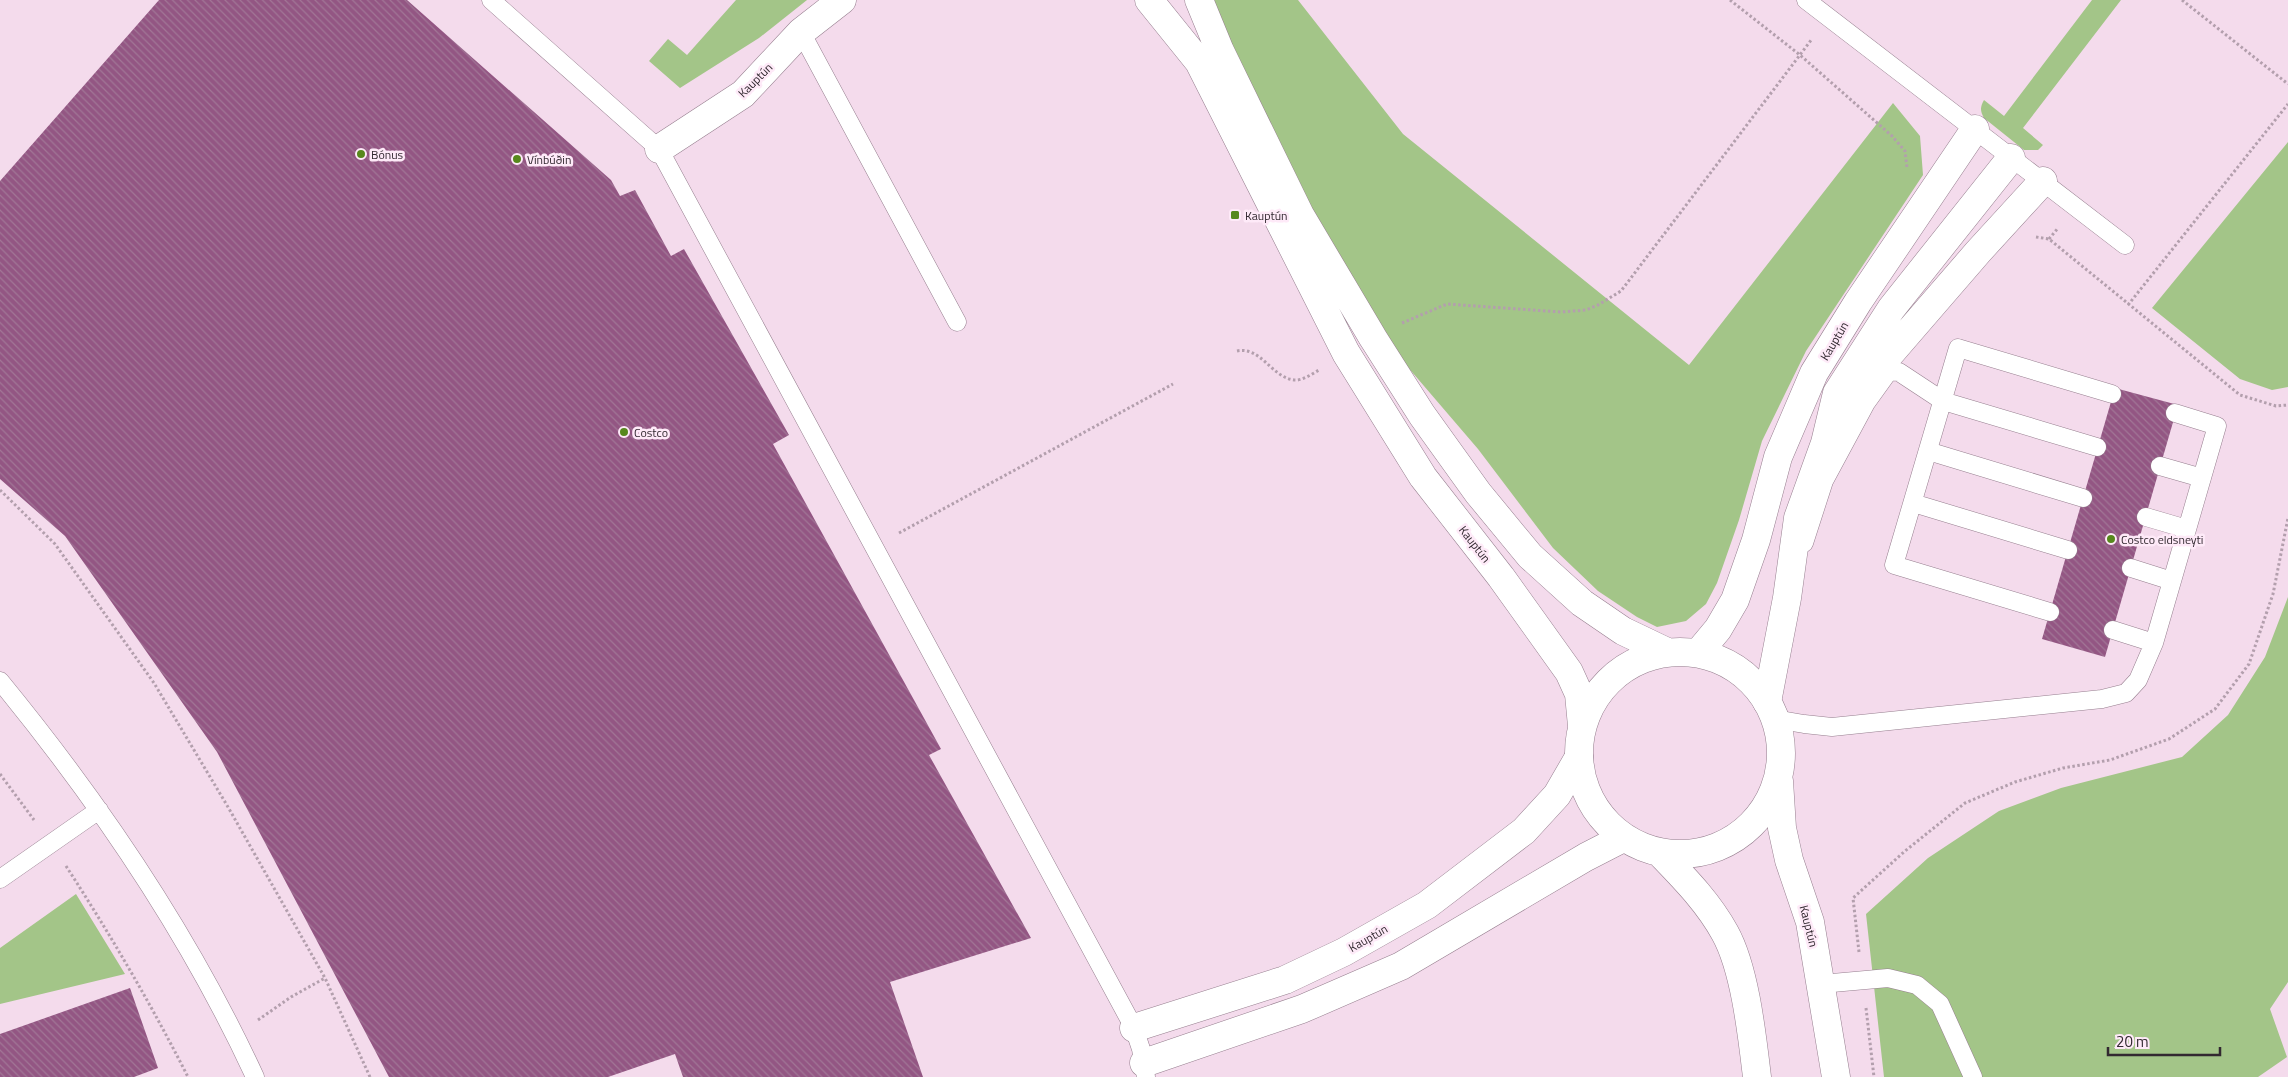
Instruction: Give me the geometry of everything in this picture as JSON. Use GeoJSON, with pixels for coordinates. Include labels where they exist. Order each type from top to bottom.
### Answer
{"type":"FeatureCollection","features":[{"type":"Feature","properties":{"kind":"street","name":"Kauptún"},"geometry":{"type":"LineString","coordinates":[[659,149],[743,94],[801,32],[842,0]]}},
{"type":"Feature","properties":{"kind":"street","name":"Kauptún"},"geometry":{"type":"LineString","coordinates":[[1149,0],[1199,62],[1346,354],[1418,469],[1501,577],[1569,672],[1579,694],[1582,726],[1578,757],[1584,788],[1600,816],[1623,838],[1641,847],[1660,853],[1691,854],[1721,846],[1747,830],[1767,806],[1779,777]]}},
{"type":"Feature","properties":{"kind":"street","name":"Kauptún"},"geometry":{"type":"LineString","coordinates":[[1199,0],[1220,51],[1300,215],[1373,338],[1422,415],[1478,493],[1530,556],[1582,603],[1623,631],[1667,652]]}},
{"type":"Feature","properties":{"kind":"street","name":"Kauptún"},"geometry":{"type":"LineString","coordinates":[[1698,653],[1718,629],[1735,600],[1756,540],[1778,457],[1814,373],[1858,302],[1974,129]]}},
{"type":"Feature","properties":{"kind":"street","name":"Kauptún"},"geometry":{"type":"LineString","coordinates":[[1771,710],[1798,518],[1825,443],[1837,393],[1891,309],[2012,158]]}},
{"type":"Feature","properties":{"kind":"street","name":"Kauptún"},"geometry":{"type":"LineString","coordinates":[[1825,443],[1876,370],[2042,181]]}},
{"type":"Feature","properties":{"kind":"street","name":"Kauptún"},"geometry":{"type":"LineString","coordinates":[[1582,726],[1594,699],[1614,676],[1638,660],[1667,652],[1698,653],[1726,663],[1749,679],[1771,710],[1781,747],[1779,777],[1782,828],[1789,860],[1810,922],[1836,1077]]}},
{"type":"Feature","properties":{"kind":"street","name":"Kauptún"},"geometry":{"type":"LineString","coordinates":[[1134,1028],[1285,980],[1344,952],[1427,905],[1524,831],[1557,795],[1578,757]]}},
{"type":"Feature","properties":{"kind":"street"},"geometry":{"type":"LineString","coordinates":[[1145,1070],[1302,1009],[1401,966],[1586,857],[1623,838]]}},
{"type":"Feature","properties":{"kind":"street","name":"Kauptún"},"geometry":{"type":"LineString","coordinates":[[1660,853],[1699,894],[1726,934],[1740,975],[1751,1027],[1758,1077]]}},
{"type":"Feature","properties":{"kind":"lane"},"geometry":{"type":"LineString","coordinates":[[491,0],[659,149],[1134,1028],[1145,1070]]}},
{"type":"Feature","properties":{"kind":"lane"},"geometry":{"type":"LineString","coordinates":[[1806,0],[2126,245]]}},
{"type":"Feature","properties":{"kind":"lane"},"geometry":{"type":"LineString","coordinates":[[801,32],[957,322]]}},
{"type":"Feature","properties":{"kind":"lane"},"geometry":{"type":"LineString","coordinates":[[2050,612],[1894,565],[1958,348],[2112,394]]}},
{"type":"Feature","properties":{"kind":"lane"},"geometry":{"type":"LineString","coordinates":[[1787,598],[1824,481],[1866,403],[1889,371],[1900,372],[1942,401],[2097,447]]}},
{"type":"Feature","properties":{"kind":"lane"},"geometry":{"type":"LineString","coordinates":[[1771,710],[1804,724],[1832,727],[2102,699],[2126,693],[2138,680],[2154,643],[2217,426],[2175,413]]}},
{"type":"Feature","properties":{"kind":"lane"},"geometry":{"type":"LineString","coordinates":[[1928,451],[2083,498]]}},
{"type":"Feature","properties":{"kind":"lane"},"geometry":{"type":"LineString","coordinates":[[2160,466],[2202,478]]}},
{"type":"Feature","properties":{"kind":"lane"},"geometry":{"type":"LineString","coordinates":[[1913,503],[2068,550]]}},
{"type":"Feature","properties":{"kind":"lane"},"geometry":{"type":"LineString","coordinates":[[2146,517],[2187,529]]}},
{"type":"Feature","properties":{"kind":"lane"},"geometry":{"type":"LineString","coordinates":[[2131,568],[2172,581]]}},
{"type":"Feature","properties":{"kind":"lane"},"geometry":{"type":"LineString","coordinates":[[2113,630],[2154,643]]}},
{"type":"Feature","properties":{"kind":"lane"},"geometry":{"type":"LineString","coordinates":[[0,682],[42,733],[99,810],[148,883],[193,958],[235,1036],[251,1075]]}},
{"type":"Feature","properties":{"kind":"lane"},"geometry":{"type":"LineString","coordinates":[[0,879],[99,810]]}},
{"type":"Feature","properties":{"kind":"lane"},"geometry":{"type":"LineString","coordinates":[[1821,984],[1888,978],[1916,984],[1940,1004],[1973,1077]]}},
{"type":"Feature","properties":{"kind":"path"},"geometry":{"type":"LineString","coordinates":[[1730,0],[1800,55],[1892,136],[1906,151],[1907,174]]}},
{"type":"Feature","properties":{"kind":"path"},"geometry":{"type":"LineString","coordinates":[[2182,0],[2288,84]]}},
{"type":"Feature","properties":{"kind":"path"},"geometry":{"type":"LineString","coordinates":[[1395,326],[1446,304],[1562,312],[1586,310],[1621,291],[1829,18]]}},
{"type":"Feature","properties":{"kind":"path"},"geometry":{"type":"LineString","coordinates":[[2128,304],[2288,104]]}},
{"type":"Feature","properties":{"kind":"path"},"geometry":{"type":"LineString","coordinates":[[2033,237],[2049,239],[2240,395],[2276,406],[2288,405]]}},
{"type":"Feature","properties":{"kind":"path"},"geometry":{"type":"LineString","coordinates":[[1237,351],[1245,349],[1253,352],[1283,376],[1295,380],[1306,378],[1324,367]]}},
{"type":"Feature","properties":{"kind":"path"},"geometry":{"type":"LineString","coordinates":[[892,537],[1173,384]]}},
{"type":"Feature","properties":{"kind":"path"},"geometry":{"type":"LineString","coordinates":[[0,490],[55,544],[154,683],[228,807],[325,978],[370,1077]]}},
{"type":"Feature","properties":{"kind":"path"},"geometry":{"type":"LineString","coordinates":[[1853,898],[1905,851],[1965,803],[2015,782],[2063,768],[2110,760],[2169,739],[2215,709],[2249,664],[2273,594],[2288,518]]}},
{"type":"Feature","properties":{"kind":"path"},"geometry":{"type":"LineString","coordinates":[[0,774],[51,843],[105,926],[154,1012],[188,1077]]}},
{"type":"Feature","properties":{"kind":"path"},"geometry":{"type":"LineString","coordinates":[[235,1036],[291,997],[325,978]]}},
{"type":"Feature","properties":{"kind":"green space"},"geometry":{"type":"Polygon","coordinates":[[[736,0],[807,0],[759,38],[680,88],[649,61],[668,39],[687,55],[736,0]]]}},
{"type":"Feature","properties":{"kind":"green space"},"geometry":{"type":"Polygon","coordinates":[[[1214,0],[1298,0],[1403,134],[1689,365],[1893,103],[1920,136],[1923,175],[1806,351],[1762,441],[1739,520],[1717,583],[1706,604],[1686,621],[1657,627],[1637,617],[1598,591],[1553,548],[1478,449],[1400,358],[1334,254],[1234,52],[1214,0]]]}},
{"type":"Feature","properties":{"kind":"green space"},"geometry":{"type":"Polygon","coordinates":[[[2092,0],[2121,0],[2023,128],[2043,145],[2038,150],[2024,150],[1984,118],[1981,109],[1983,102],[1984,100],[2004,116],[2092,0]]]}},
{"type":"Feature","properties":{"kind":"green space"},"geometry":{"type":"Polygon","coordinates":[[[2288,142],[2288,387],[2272,390],[2240,379],[2152,308],[2288,142]]]}},
{"type":"Feature","properties":{"kind":"green space"},"geometry":{"type":"Polygon","coordinates":[[[2288,597],[2288,982],[2270,1009],[2287,1057],[2258,1077],[1884,1077],[1866,914],[1928,858],[1999,811],[2061,788],[2182,757],[2228,715],[2265,657],[2288,597]]]}},
{"type":"Feature","properties":{"kind":"green space"},"geometry":{"type":"Polygon","coordinates":[[[76,894],[125,974],[0,1004],[0,948],[76,894]]]}},
{"type":"Feature","properties":{"kind":"building"},"geometry":{"type":"Polygon","coordinates":[[[159,0],[407,0],[611,180],[620,196],[635,190],[671,256],[684,249],[789,435],[773,444],[941,749],[929,755],[1031,938],[890,982],[923,1077],[683,1077],[675,1054],[608,1077],[389,1077],[217,752],[65,536],[0,479],[0,181],[159,0]]]}},
{"type":"Feature","properties":{"kind":"building"},"geometry":{"type":"Polygon","coordinates":[[[2115,388],[2178,405],[2105,657],[2042,639],[2115,388]]]}},
{"type":"Feature","properties":{"kind":"building"},"geometry":{"type":"Polygon","coordinates":[[[130,988],[158,1068],[134,1077],[0,1077],[0,1034],[130,988]]]}},
{"type":"Feature","properties":{"kind":"place","name":"Bónus"},"geometry":{"type":"Point","coordinates":[361,154]}},
{"type":"Feature","properties":{"kind":"place","name":"Vínbúðin"},"geometry":{"type":"Point","coordinates":[517,159]}},
{"type":"Feature","properties":{"kind":"place","name":"Kauptún"},"geometry":{"type":"Point","coordinates":[1235,215]}},
{"type":"Feature","properties":{"kind":"place","name":"Costco"},"geometry":{"type":"Point","coordinates":[624,432]}},
{"type":"Feature","properties":{"kind":"place","name":"Costco eldsneyti"},"geometry":{"type":"Point","coordinates":[2111,539]}}]}
